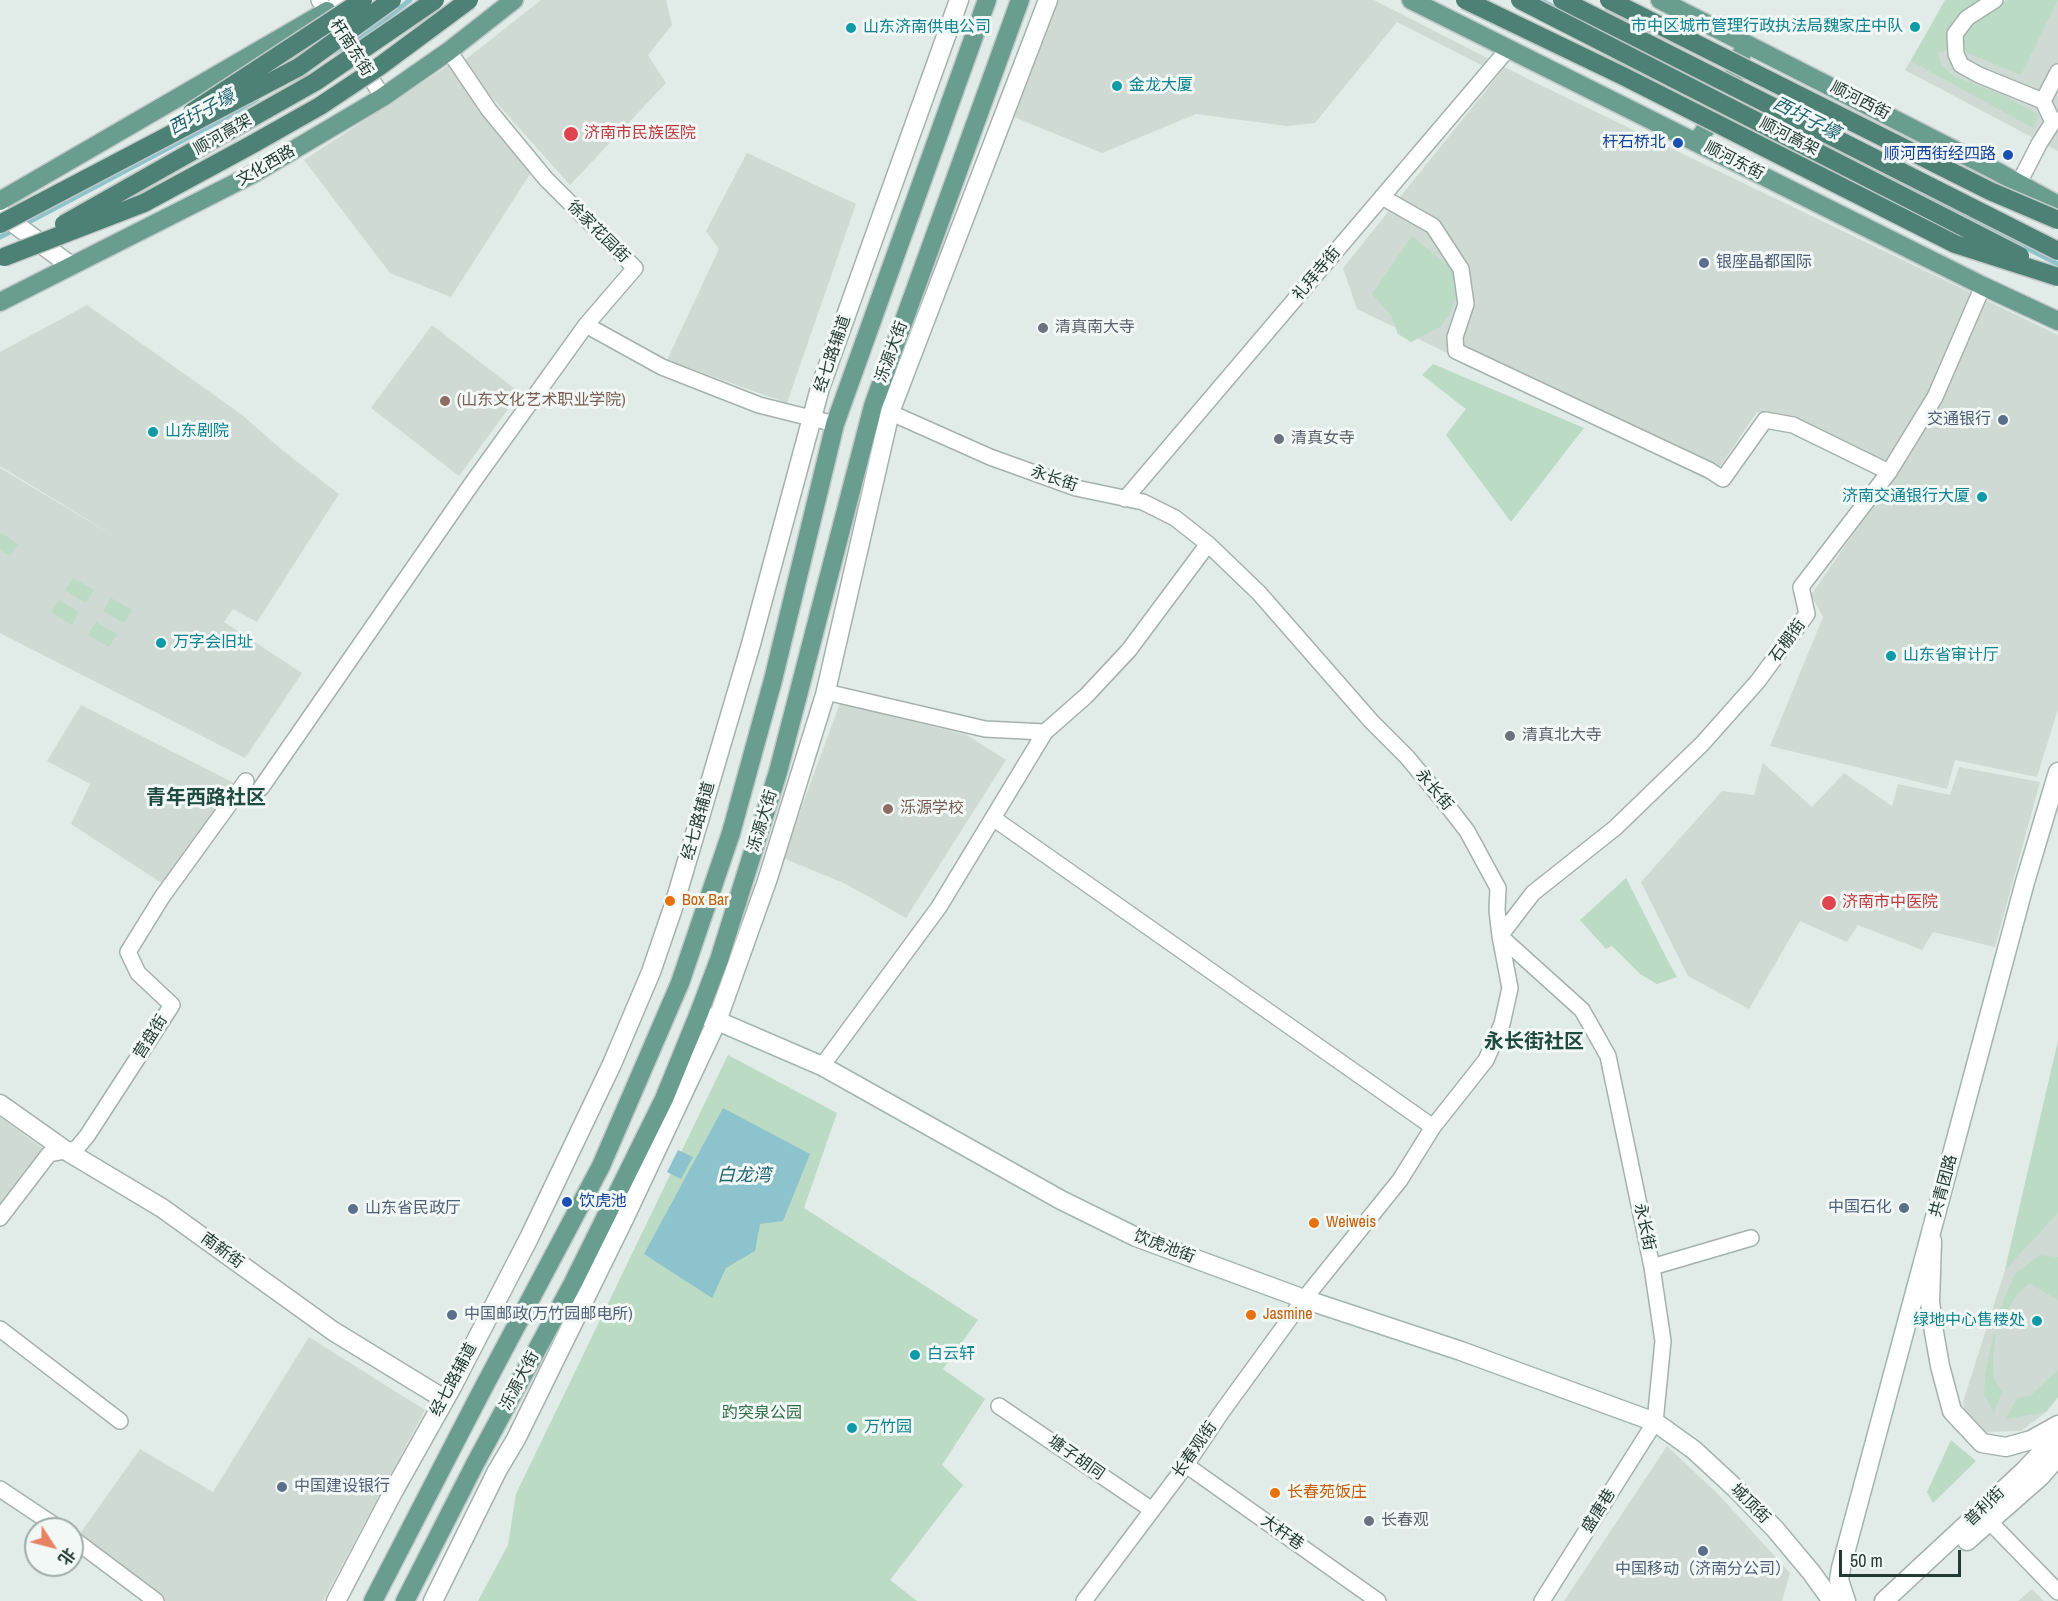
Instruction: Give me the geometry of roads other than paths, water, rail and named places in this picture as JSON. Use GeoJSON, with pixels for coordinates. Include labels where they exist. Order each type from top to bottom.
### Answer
{"type":"FeatureCollection","features":[{"type":"Feature","properties":{"kind":"highway"},"geometry":{"type":"LineString","coordinates":[[105,169],[363,0]]}},
{"type":"Feature","properties":{"kind":"highway","name":"顺河高架"},"geometry":{"type":"LineString","coordinates":[[0,224],[299,67],[392,0]]}},
{"type":"Feature","properties":{"kind":"highway","name":"顺河高架"},"geometry":{"type":"LineString","coordinates":[[435,0],[315,82],[4,257],[144,203],[251,145],[320,106],[380,66],[469,0]]}},
{"type":"Feature","properties":{"kind":"highway"},"geometry":{"type":"LineString","coordinates":[[1465,0],[1633,81],[1955,244],[2058,276]]}},
{"type":"Feature","properties":{"kind":"highway","name":"顺河高架"},"geometry":{"type":"LineString","coordinates":[[1520,0],[2058,276]]}},
{"type":"Feature","properties":{"kind":"highway","name":"顺河高架"},"geometry":{"type":"LineString","coordinates":[[1562,0],[2058,251]]}},
{"type":"Feature","properties":{"kind":"highway"},"geometry":{"type":"LineString","coordinates":[[1609,0],[1990,191],[2058,220]]}},
{"type":"Feature","properties":{"kind":"main road","name":"文化西路"},"geometry":{"type":"LineString","coordinates":[[0,302],[253,174],[383,97],[449,51],[514,0]]}},
{"type":"Feature","properties":{"kind":"main road","name":"泺源大街"},"geometry":{"type":"LineString","coordinates":[[373,1601],[601,1166],[680,983],[731,833],[773,680],[835,424],[987,0]]}},
{"type":"Feature","properties":{"kind":"main road","name":"泺源大街"},"geometry":{"type":"LineString","coordinates":[[405,1601],[476,1462],[573,1283],[664,1099],[699,1013],[719,960],[778,772],[881,409],[1020,0]]}},
{"type":"Feature","properties":{"kind":"main road","name":"顺河东街"},"geometry":{"type":"LineString","coordinates":[[1411,0],[1983,286],[2058,321]]}},
{"type":"Feature","properties":{"kind":"main road","name":"顺河西街"},"geometry":{"type":"LineString","coordinates":[[1660,0],[2058,205]]}},
{"type":"Feature","properties":{"kind":"main road"},"geometry":{"type":"LineString","coordinates":[[0,201],[323,6]]}},
{"type":"Feature","properties":{"kind":"main road"},"geometry":{"type":"LineString","coordinates":[[1699,144],[1746,55],[1749,44]]}},
{"type":"Feature","properties":{"kind":"street"},"geometry":{"type":"LineString","coordinates":[[323,6],[344,0]]}},
{"type":"Feature","properties":{"kind":"street","name":"经七路辅道"},"geometry":{"type":"LineString","coordinates":[[336,1601],[529,1238],[612,1064],[651,972],[674,905],[748,655],[820,388],[959,0]]}},
{"type":"Feature","properties":{"kind":"street"},"geometry":{"type":"LineString","coordinates":[[433,1601],[497,1471],[522,1428],[717,1021],[767,882],[826,692],[881,409],[1048,0]]}},
{"type":"Feature","properties":{"kind":"street"},"geometry":{"type":"LineString","coordinates":[[1995,0],[1967,18],[1955,34],[1956,54],[1961,65],[1970,70],[2043,101],[2056,121],[2038,144],[2019,183]]}},
{"type":"Feature","properties":{"kind":"street","name":"杆南东街"},"geometry":{"type":"LineString","coordinates":[[323,6],[383,97]]}},
{"type":"Feature","properties":{"kind":"street","name":"礼拜寺街"},"geometry":{"type":"LineString","coordinates":[[1125,499],[1508,50]]}},
{"type":"Feature","properties":{"kind":"street","name":"徐家花园街"},"geometry":{"type":"LineString","coordinates":[[261,788],[480,472],[586,325],[635,268],[546,179],[489,110],[449,51]]}},
{"type":"Feature","properties":{"kind":"street"},"geometry":{"type":"LineString","coordinates":[[2043,101],[2058,72]]}},
{"type":"Feature","properties":{"kind":"street"},"geometry":{"type":"LineString","coordinates":[[1382,197],[1433,226],[1461,269],[1466,304],[1455,337],[1456,351],[1724,479],[1765,420],[1792,424],[1889,472]]}},
{"type":"Feature","properties":{"kind":"street"},"geometry":{"type":"LineString","coordinates":[[0,213],[71,266]]}},
{"type":"Feature","properties":{"kind":"street","name":"石棚街"},"geometry":{"type":"LineString","coordinates":[[1500,936],[1533,893],[1615,828],[1702,744],[1758,681],[1808,614],[1801,587],[1889,472],[1935,397],[1983,286]]}},
{"type":"Feature","properties":{"kind":"street"},"geometry":{"type":"LineString","coordinates":[[586,325],[662,367],[759,405],[835,424]]}},
{"type":"Feature","properties":{"kind":"street","name":"永长街"},"geometry":{"type":"LineString","coordinates":[[881,409],[990,457],[1076,488],[1143,502],[1175,518],[1208,544],[1259,593],[1371,721],[1407,757],[1467,831],[1498,888],[1497,910],[1500,936],[1582,1010],[1608,1056],[1652,1267],[1663,1341],[1655,1422]]}},
{"type":"Feature","properties":{"kind":"street"},"geometry":{"type":"LineString","coordinates":[[822,1066],[939,907],[1045,732],[1086,696],[1129,650],[1208,544]]}},
{"type":"Feature","properties":{"kind":"street"},"geometry":{"type":"LineString","coordinates":[[826,692],[985,729],[1045,732]]}},
{"type":"Feature","properties":{"kind":"street","name":"共青团路"},"geometry":{"type":"LineString","coordinates":[[1846,1601],[1839,1580],[1841,1568],[2025,882],[2058,772]]}},
{"type":"Feature","properties":{"kind":"street","name":"营盘街"},"geometry":{"type":"LineString","coordinates":[[0,1218],[49,1154],[76,1149],[87,1136],[171,1005],[138,973],[128,952],[162,897],[246,781]]}},
{"type":"Feature","properties":{"kind":"street"},"geometry":{"type":"LineString","coordinates":[[993,819],[1432,1127]]}},
{"type":"Feature","properties":{"kind":"street","name":"长春观街"},"geometry":{"type":"LineString","coordinates":[[1084,1601],[1304,1299],[1400,1180],[1432,1127],[1486,1060],[1502,1024],[1510,988],[1500,936]]}},
{"type":"Feature","properties":{"kind":"street","name":"饮虎池街"},"geometry":{"type":"LineString","coordinates":[[699,1013],[822,1066],[1061,1200],[1136,1237],[1304,1299],[1461,1351],[1655,1422]]}},
{"type":"Feature","properties":{"kind":"street","name":"南新街"},"geometry":{"type":"LineString","coordinates":[[0,1104],[65,1150],[162,1208],[333,1331],[444,1399]]}},
{"type":"Feature","properties":{"kind":"street"},"geometry":{"type":"LineString","coordinates":[[1933,1227],[1930,1302],[1940,1366],[1952,1411],[1982,1443],[2006,1447],[2031,1440],[2058,1425]]}},
{"type":"Feature","properties":{"kind":"street"},"geometry":{"type":"LineString","coordinates":[[1652,1267],[1751,1238]]}},
{"type":"Feature","properties":{"kind":"street"},"geometry":{"type":"LineString","coordinates":[[0,1329],[120,1421]]}},
{"type":"Feature","properties":{"kind":"street","name":"塘子胡同"},"geometry":{"type":"LineString","coordinates":[[999,1406],[1152,1510]]}},
{"type":"Feature","properties":{"kind":"street","name":"盛唐巷"},"geometry":{"type":"LineString","coordinates":[[1542,1601],[1655,1422]]}},
{"type":"Feature","properties":{"kind":"street","name":"城顶街"},"geometry":{"type":"LineString","coordinates":[[1655,1422],[1694,1450],[1735,1488],[1775,1529],[1832,1601]]}},
{"type":"Feature","properties":{"kind":"street","name":"普利街"},"geometry":{"type":"LineString","coordinates":[[1884,1601],[2017,1477],[2058,1435]]}},
{"type":"Feature","properties":{"kind":"street","name":"普利街"},"geometry":{"type":"LineString","coordinates":[[1897,1601],[2042,1476],[2058,1456]]}},
{"type":"Feature","properties":{"kind":"street","name":"大杆巷"},"geometry":{"type":"LineString","coordinates":[[1186,1464],[1378,1601]]}},
{"type":"Feature","properties":{"kind":"street"},"geometry":{"type":"LineString","coordinates":[[0,1489],[42,1517]]}},
{"type":"Feature","properties":{"kind":"street"},"geometry":{"type":"LineString","coordinates":[[1989,1521],[2058,1592]]}},
{"type":"Feature","properties":{"kind":"street"},"geometry":{"type":"LineString","coordinates":[[84,1547],[156,1601]]}},
{"type":"Feature","properties":{"kind":"water","name":"白龙湾"},"geometry":{"type":"Polygon","coordinates":[[[723,1108],[810,1154],[783,1221],[760,1224],[755,1251],[726,1268],[712,1298],[644,1254],[723,1108]]]}},
{"type":"Feature","properties":{"kind":"water","name":"饮虎池"},"geometry":{"type":"Polygon","coordinates":[[[678,1150],[693,1157],[681,1179],[667,1172],[678,1150]]]}},
{"type":"Feature","properties":{"kind":"waterway","name":"西圩子壕"},"geometry":{"type":"LineString","coordinates":[[334,52],[374,28],[410,0]]}},
{"type":"Feature","properties":{"kind":"waterway","name":"西圩子壕"},"geometry":{"type":"LineString","coordinates":[[1540,0],[2058,264]]}},
{"type":"Feature","properties":{"kind":"waterway","name":"西圩子壕"},"geometry":{"type":"LineString","coordinates":[[23,225],[257,99]]}},
{"type":"Feature","properties":{"kind":"waterway","name":"西圩子壕"},"geometry":{"type":"LineString","coordinates":[[0,237],[14,230]]}},
{"type":"Feature","properties":{"kind":"place","name":"市中区城市管理行政执法局魏家庄中队"},"geometry":{"type":"Point","coordinates":[1915,27]}},
{"type":"Feature","properties":{"kind":"place","name":"山东济南供电公司"},"geometry":{"type":"Point","coordinates":[851,28]}},
{"type":"Feature","properties":{"kind":"place","name":"金龙大厦"},"geometry":{"type":"Point","coordinates":[1117,86]}},
{"type":"Feature","properties":{"kind":"place","name":"济南市民族医院"},"geometry":{"type":"Point","coordinates":[571,134]}},
{"type":"Feature","properties":{"kind":"place","name":"杆石桥北"},"geometry":{"type":"Point","coordinates":[1678,143]}},
{"type":"Feature","properties":{"kind":"place","name":"顺河西街经四路"},"geometry":{"type":"Point","coordinates":[2008,155]}},
{"type":"Feature","properties":{"kind":"place","name":"银座晶都国际"},"geometry":{"type":"Point","coordinates":[1704,263]}},
{"type":"Feature","properties":{"kind":"place","name":"清真南大寺"},"geometry":{"type":"Point","coordinates":[1043,328]}},
{"type":"Feature","properties":{"kind":"place","name":"(山东文化艺术职业学院)"},"geometry":{"type":"Point","coordinates":[445,401]}},
{"type":"Feature","properties":{"kind":"place","name":"交通银行"},"geometry":{"type":"Point","coordinates":[2003,420]}},
{"type":"Feature","properties":{"kind":"place","name":"山东剧院"},"geometry":{"type":"Point","coordinates":[153,432]}},
{"type":"Feature","properties":{"kind":"place","name":"清真女寺"},"geometry":{"type":"Point","coordinates":[1279,439]}},
{"type":"Feature","properties":{"kind":"place","name":"济南交通银行大厦"},"geometry":{"type":"Point","coordinates":[1982,497]}},
{"type":"Feature","properties":{"kind":"place","name":"万字会旧址"},"geometry":{"type":"Point","coordinates":[161,643]}},
{"type":"Feature","properties":{"kind":"place","name":"山东省审计厅"},"geometry":{"type":"Point","coordinates":[1891,656]}},
{"type":"Feature","properties":{"kind":"place","name":"清真北大寺"},"geometry":{"type":"Point","coordinates":[1510,736]}},
{"type":"Feature","properties":{"kind":"place","name":"泺源学校"},"geometry":{"type":"Point","coordinates":[888,809]}},
{"type":"Feature","properties":{"kind":"place","name":"Box Bar"},"geometry":{"type":"Point","coordinates":[670,901]}},
{"type":"Feature","properties":{"kind":"place","name":"济南市中医院"},"geometry":{"type":"Point","coordinates":[1829,903]}},
{"type":"Feature","properties":{"kind":"place","name":"饮虎池"},"geometry":{"type":"Point","coordinates":[567,1202]}},
{"type":"Feature","properties":{"kind":"place","name":"中国石化"},"geometry":{"type":"Point","coordinates":[1904,1208]}},
{"type":"Feature","properties":{"kind":"place","name":"山东省民政厅"},"geometry":{"type":"Point","coordinates":[353,1209]}},
{"type":"Feature","properties":{"kind":"place","name":"Weiweis"},"geometry":{"type":"Point","coordinates":[1314,1223]}},
{"type":"Feature","properties":{"kind":"place","name":"中国邮政(万竹园邮电所)"},"geometry":{"type":"Point","coordinates":[452,1315]}},
{"type":"Feature","properties":{"kind":"place","name":"Jasmine"},"geometry":{"type":"Point","coordinates":[1251,1315]}},
{"type":"Feature","properties":{"kind":"place","name":"绿地中心售楼处"},"geometry":{"type":"Point","coordinates":[2037,1321]}},
{"type":"Feature","properties":{"kind":"place","name":"白云轩"},"geometry":{"type":"Point","coordinates":[915,1355]}},
{"type":"Feature","properties":{"kind":"place","name":"万竹园"},"geometry":{"type":"Point","coordinates":[852,1428]}},
{"type":"Feature","properties":{"kind":"place","name":"中国建设银行"},"geometry":{"type":"Point","coordinates":[282,1487]}},
{"type":"Feature","properties":{"kind":"place","name":"长春苑饭庄"},"geometry":{"type":"Point","coordinates":[1275,1493]}},
{"type":"Feature","properties":{"kind":"place","name":"长春观"},"geometry":{"type":"Point","coordinates":[1369,1521]}},
{"type":"Feature","properties":{"kind":"place","name":"中国移动（济南分公司）"},"geometry":{"type":"Point","coordinates":[1703,1551]}},
{"type":"Feature","properties":{"kind":"district","name":"青年西路社区"},"geometry":{"type":"Point","coordinates":[206,799]}},
{"type":"Feature","properties":{"kind":"district","name":"永长街社区"},"geometry":{"type":"Point","coordinates":[1534,1043]}},
{"type":"Feature","properties":{"kind":"park label","name":"趵突泉公园"},"geometry":{"type":"Point","coordinates":[762,1414]}}]}
